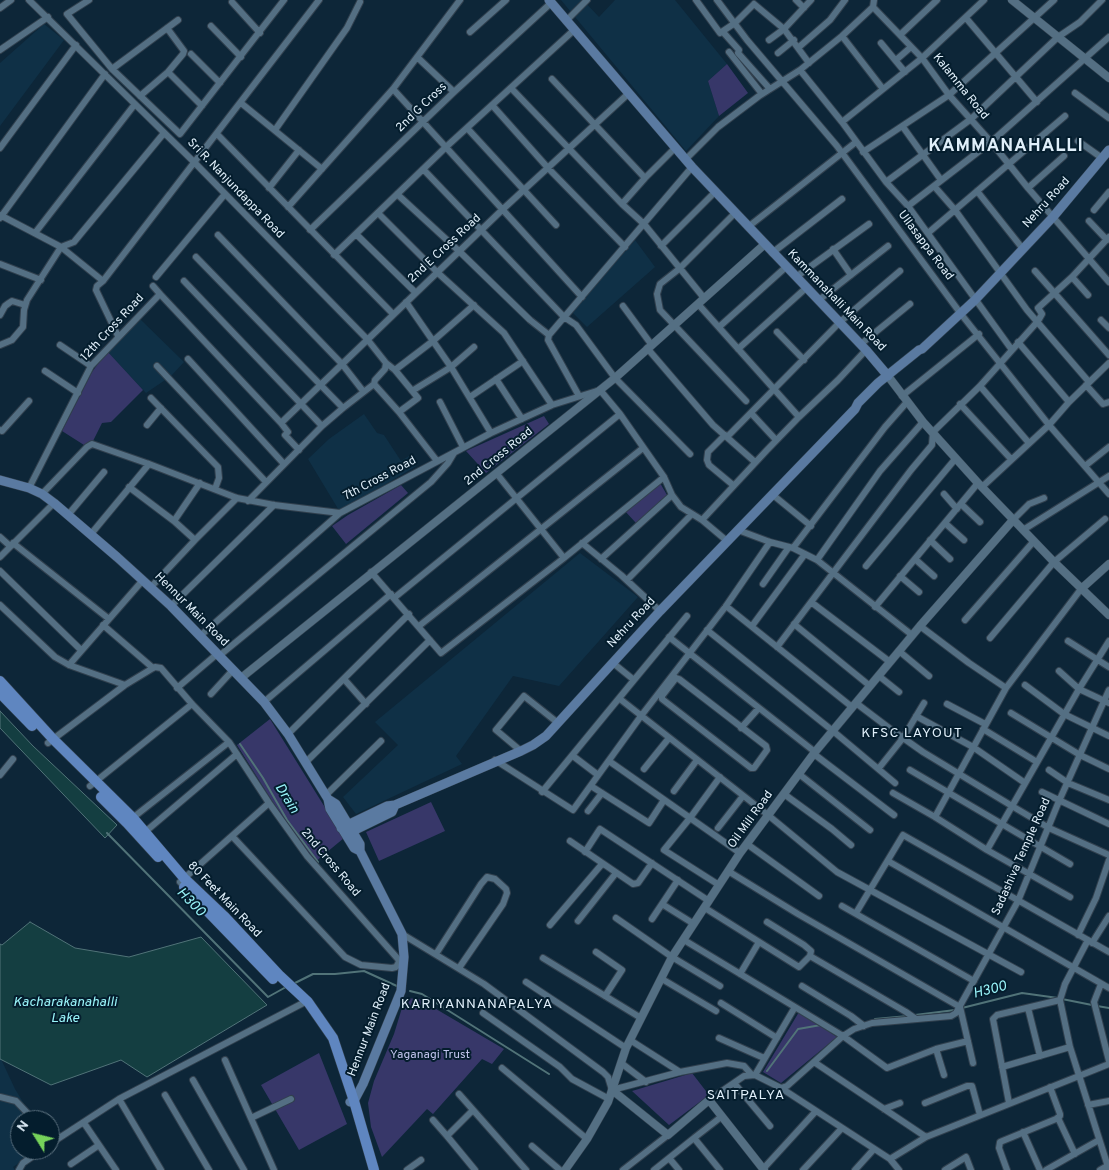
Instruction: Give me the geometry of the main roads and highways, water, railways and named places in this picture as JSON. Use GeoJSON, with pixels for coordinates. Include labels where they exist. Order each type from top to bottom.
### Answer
{"type":"FeatureCollection","features":[{"type":"Feature","properties":{"kind":"main road","name":"Kammanahalli Main Road"},"geometry":{"type":"LineString","coordinates":[[550,1],[685,160],[864,347],[889,378]]}},
{"type":"Feature","properties":{"kind":"main road","name":"Nehru Road"},"geometry":{"type":"LineString","coordinates":[[347,829],[392,812],[395,805],[539,742],[660,611],[855,409],[858,402],[889,378],[919,350],[922,350],[975,300],[1053,217],[1109,150]]}},
{"type":"Feature","properties":{"kind":"main road","name":"Hennur Main Road"},"geometry":{"type":"LineString","coordinates":[[0,480],[29,488],[42,494],[54,503],[151,587],[241,678],[264,702],[288,734],[327,797],[330,809],[347,829],[354,848],[360,851],[402,934],[401,991],[364,1084],[352,1102]]}},
{"type":"Feature","properties":{"kind":"main road","name":"80 Feet Main Road"},"geometry":{"type":"LineString","coordinates":[[0,681],[50,741]]}},
{"type":"Feature","properties":{"kind":"main road","name":"80 Feet Main Road"},"geometry":{"type":"LineString","coordinates":[[0,693],[92,784],[145,832],[182,880]]}},
{"type":"Feature","properties":{"kind":"main road","name":"80 Feet Main Road"},"geometry":{"type":"LineString","coordinates":[[130,820],[182,880],[277,978],[304,1003],[332,1049],[352,1102],[372,1170]]}},
{"type":"Feature","properties":{"kind":"water"},"geometry":{"type":"Polygon","coordinates":[[[0,711],[33,746],[117,825],[105,838],[0,728],[0,711]]]}},
{"type":"Feature","properties":{"kind":"water","name":"Kacharakanahalli Lake"},"geometry":{"type":"Polygon","coordinates":[[[30,922],[75,948],[129,957],[201,937],[267,1005],[147,1077],[121,1060],[51,1085],[0,1059],[0,944],[2,945],[30,922]]]}},
{"type":"Feature","properties":{"kind":"waterway","name":"Drain"},"geometry":{"type":"LineString","coordinates":[[240,744],[263,778],[287,820],[318,862]]}},
{"type":"Feature","properties":{"kind":"waterway","name":"H300"},"geometry":{"type":"LineString","coordinates":[[107,833],[268,997],[286,987]]}},
{"type":"Feature","properties":{"kind":"waterway","name":"H300"},"geometry":{"type":"LineString","coordinates":[[293,984],[313,974],[364,971],[399,987]]}},
{"type":"Feature","properties":{"kind":"waterway","name":"H300"},"geometry":{"type":"LineString","coordinates":[[410,991],[422,994],[549,1074]]}},
{"type":"Feature","properties":{"kind":"waterway","name":"H300"},"geometry":{"type":"LineString","coordinates":[[962,1008],[1022,993],[1058,998]]}},
{"type":"Feature","properties":{"kind":"waterway","name":"H300"},"geometry":{"type":"LineString","coordinates":[[1062,999],[1092,1005]]}},
{"type":"Feature","properties":{"kind":"waterway","name":"H300"},"geometry":{"type":"LineString","coordinates":[[1097,1006],[1109,1008]]}},
{"type":"Feature","properties":{"kind":"waterway","name":"H300"},"geometry":{"type":"LineString","coordinates":[[915,1015],[955,1010]]}},
{"type":"Feature","properties":{"kind":"waterway","name":"H300"},"geometry":{"type":"LineString","coordinates":[[875,1019],[908,1016]]}},
{"type":"Feature","properties":{"kind":"waterway","name":"H300"},"geometry":{"type":"LineString","coordinates":[[767,1071],[798,1029],[821,1025]]}},
{"type":"Feature","properties":{"kind":"district","name":"KAMMANAHALLI"},"geometry":{"type":"Point","coordinates":[1006,147]}},
{"type":"Feature","properties":{"kind":"district","name":"KFSC LAYOUT"},"geometry":{"type":"Point","coordinates":[912,734]}},
{"type":"Feature","properties":{"kind":"district","name":"KARIYANNANAPALYA"},"geometry":{"type":"Point","coordinates":[477,1005]}},
{"type":"Feature","properties":{"kind":"district","name":"SAITPALYA"},"geometry":{"type":"Point","coordinates":[746,1096]}},
{"type":"Feature","properties":{"kind":"park label","name":"Yaganagi Trust"},"geometry":{"type":"Point","coordinates":[430,1056]}}]}
